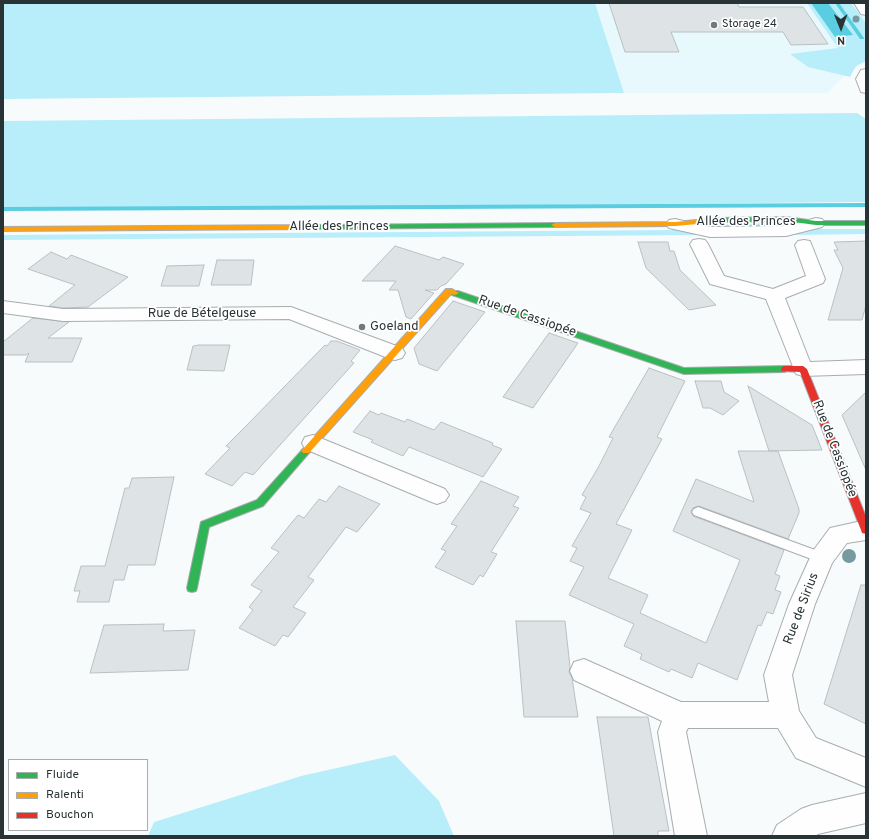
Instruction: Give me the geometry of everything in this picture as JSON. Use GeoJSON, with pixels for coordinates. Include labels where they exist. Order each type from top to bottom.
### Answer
{"type":"FeatureCollection","features":[{"type":"Feature","properties":{"kind":"street"},"geometry":{"type":"LineString","coordinates":[[860,3],[866,11]]}},
{"type":"Feature","properties":{"kind":"street"},"geometry":{"type":"LineString","coordinates":[[866,73],[863,79],[866,89]]}},
{"type":"Feature","properties":{"kind":"street","name":"Allée des Princes"},"geometry":{"type":"LineString","coordinates":[[3,229],[675,224],[710,232],[725,232],[786,231],[816,223],[866,223]]}},
{"type":"Feature","properties":{"kind":"street"},"geometry":{"type":"LineString","coordinates":[[699,244],[717,280],[774,296],[816,279],[804,244]]}},
{"type":"Feature","properties":{"kind":"street","name":"Rue de Cassiopée"},"geometry":{"type":"LineString","coordinates":[[192,588],[205,525],[260,503],[449,291],[684,370],[803,369]]}},
{"type":"Feature","properties":{"kind":"street","name":"Rue de Cassiopée"},"geometry":{"type":"LineString","coordinates":[[774,296],[866,530]]}},
{"type":"Feature","properties":{"kind":"street","name":"Rue de Bételgeuse"},"geometry":{"type":"LineString","coordinates":[[3,307],[63,315],[291,313],[394,352]]}},
{"type":"Feature","properties":{"kind":"street"},"geometry":{"type":"LineString","coordinates":[[803,369],[866,367]]}},
{"type":"Feature","properties":{"kind":"street"},"geometry":{"type":"LineString","coordinates":[[314,443],[437,495]]}},
{"type":"Feature","properties":{"kind":"street","name":"Rue de Sirius"},"geometry":{"type":"LineString","coordinates":[[866,530],[839,535],[822,558],[802,604],[778,675],[786,715],[806,748],[866,774]]}},
{"type":"Feature","properties":{"kind":"street"},"geometry":{"type":"LineString","coordinates":[[584,671],[679,715],[786,715]]}},
{"type":"Feature","properties":{"kind":"street"},"geometry":{"type":"LineString","coordinates":[[679,715],[672,732],[691,836]]}},
{"type":"Feature","properties":{"kind":"street"},"geometry":{"type":"LineString","coordinates":[[788,836],[812,820],[866,808]]}},
{"type":"Feature","properties":{"kind":"lane"},"geometry":{"type":"LineString","coordinates":[[698,512],[822,558]]}},
{"type":"Feature","properties":{"kind":"shaded area"},"geometry":{"type":"Polygon","coordinates":[[[3,3],[595,3],[624,93],[3,99],[3,3]]]}},
{"type":"Feature","properties":{"kind":"shaded area"},"geometry":{"type":"Polygon","coordinates":[[[595,3],[866,3],[866,60],[839,81],[828,93],[624,93],[595,3]]]}},
{"type":"Feature","properties":{"kind":"shaded area"},"geometry":{"type":"Polygon","coordinates":[[[807,3],[851,3],[866,23],[866,61],[856,66],[850,77],[808,67],[790,54],[838,48],[807,3]]]}},
{"type":"Feature","properties":{"kind":"shaded area"},"geometry":{"type":"Polygon","coordinates":[[[857,113],[866,119],[866,202],[3,210],[3,121],[857,113]]]}},
{"type":"Feature","properties":{"kind":"shaded area"},"geometry":{"type":"Polygon","coordinates":[[[778,223],[782,227],[710,227],[708,225],[778,223]]]}},
{"type":"Feature","properties":{"kind":"shaded area"},"geometry":{"type":"Polygon","coordinates":[[[812,229],[866,229],[866,234],[794,235],[812,229]]]}},
{"type":"Feature","properties":{"kind":"shaded area"},"geometry":{"type":"Polygon","coordinates":[[[678,230],[703,235],[3,240],[3,235],[678,230]]]}},
{"type":"Feature","properties":{"kind":"shaded area"},"geometry":{"type":"Polygon","coordinates":[[[395,755],[439,801],[454,836],[148,836],[154,822],[301,776],[395,755]]]}},
{"type":"Feature","properties":{"kind":"water"},"geometry":{"type":"Polygon","coordinates":[[[811,3],[828,3],[853,35],[835,37],[811,3]]]}},
{"type":"Feature","properties":{"kind":"building","name":"Storage 24"},"geometry":{"type":"Polygon","coordinates":[[[609,3],[737,3],[739,7],[803,7],[828,44],[791,45],[783,32],[671,32],[679,52],[625,52],[609,3]]]}},
{"type":"Feature","properties":{"kind":"building"},"geometry":{"type":"Polygon","coordinates":[[[866,241],[866,305],[862,320],[828,320],[843,268],[834,250],[838,250],[834,242],[866,241]]]}},
{"type":"Feature","properties":{"kind":"building"},"geometry":{"type":"Polygon","coordinates":[[[638,242],[668,242],[670,251],[674,251],[680,270],[716,305],[689,310],[646,268],[638,242]]]}},
{"type":"Feature","properties":{"kind":"building"},"geometry":{"type":"Polygon","coordinates":[[[395,246],[439,260],[443,257],[464,264],[446,284],[437,290],[425,290],[434,293],[411,319],[406,317],[398,290],[389,290],[396,281],[362,281],[395,246]]]}},
{"type":"Feature","properties":{"kind":"building"},"geometry":{"type":"Polygon","coordinates":[[[51,252],[67,259],[71,255],[128,277],[88,307],[63,308],[49,306],[75,285],[28,269],[51,252]]]}},
{"type":"Feature","properties":{"kind":"building"},"geometry":{"type":"Polygon","coordinates":[[[217,260],[254,260],[251,285],[211,285],[217,260]]]}},
{"type":"Feature","properties":{"kind":"building"},"geometry":{"type":"Polygon","coordinates":[[[204,265],[199,286],[161,286],[167,266],[204,265]]]}},
{"type":"Feature","properties":{"kind":"building"},"geometry":{"type":"Polygon","coordinates":[[[453,301],[485,312],[437,371],[419,364],[414,348],[453,301]]]}},
{"type":"Feature","properties":{"kind":"building"},"geometry":{"type":"Polygon","coordinates":[[[33,318],[69,322],[48,338],[82,338],[72,362],[25,362],[29,353],[26,355],[3,355],[3,342],[33,318]]]}},
{"type":"Feature","properties":{"kind":"building"},"geometry":{"type":"Polygon","coordinates":[[[549,333],[578,343],[533,408],[503,397],[549,333]]]}},
{"type":"Feature","properties":{"kind":"building"},"geometry":{"type":"Polygon","coordinates":[[[331,341],[337,341],[360,350],[351,361],[354,363],[253,475],[245,472],[232,486],[205,474],[230,448],[226,446],[325,345],[327,346],[331,341]]]}},
{"type":"Feature","properties":{"kind":"building"},"geometry":{"type":"Polygon","coordinates":[[[230,345],[224,371],[187,370],[193,346],[230,345]]]}},
{"type":"Feature","properties":{"kind":"building"},"geometry":{"type":"Polygon","coordinates":[[[649,368],[685,381],[657,437],[662,439],[616,524],[632,530],[608,578],[648,595],[640,613],[706,643],[740,560],[673,531],[696,479],[754,502],[738,451],[778,451],[799,509],[799,513],[788,539],[699,506],[693,508],[691,511],[693,516],[784,550],[775,574],[780,576],[775,590],[781,592],[773,614],[767,612],[761,626],[758,625],[737,680],[698,663],[692,678],[671,669],[669,672],[640,659],[642,654],[624,646],[634,624],[569,595],[584,567],[570,561],[577,548],[572,546],[591,513],[580,509],[586,497],[582,495],[613,438],[609,437],[649,368]]]}},
{"type":"Feature","properties":{"kind":"building"},"geometry":{"type":"Polygon","coordinates":[[[695,381],[721,381],[724,392],[739,401],[723,415],[710,408],[703,408],[695,381]]]}},
{"type":"Feature","properties":{"kind":"building"},"geometry":{"type":"Polygon","coordinates":[[[748,386],[812,425],[822,450],[769,451],[748,386]]]}},
{"type":"Feature","properties":{"kind":"building"},"geometry":{"type":"Polygon","coordinates":[[[866,392],[866,470],[842,415],[866,392]]]}},
{"type":"Feature","properties":{"kind":"building"},"geometry":{"type":"Polygon","coordinates":[[[370,411],[379,415],[381,413],[405,422],[407,419],[434,430],[441,422],[493,443],[492,445],[502,449],[483,477],[409,447],[403,456],[371,442],[373,440],[353,432],[370,411]]]}},
{"type":"Feature","properties":{"kind":"building"},"geometry":{"type":"Polygon","coordinates":[[[174,477],[155,565],[128,565],[124,580],[114,580],[109,602],[77,602],[80,591],[74,591],[81,566],[105,566],[125,488],[129,488],[132,478],[174,477]]]}},
{"type":"Feature","properties":{"kind":"building"},"geometry":{"type":"Polygon","coordinates":[[[481,481],[519,497],[513,506],[519,508],[491,552],[497,554],[483,577],[480,575],[473,585],[435,567],[446,551],[441,549],[457,526],[451,524],[481,481]]]}},
{"type":"Feature","properties":{"kind":"building"},"geometry":{"type":"Polygon","coordinates":[[[339,486],[380,504],[357,532],[346,527],[308,577],[314,580],[293,607],[306,613],[288,637],[283,635],[275,646],[239,628],[253,610],[249,607],[262,591],[251,585],[279,552],[271,548],[298,515],[304,518],[319,499],[326,502],[339,486]]]}},
{"type":"Feature","properties":{"kind":"building"},"geometry":{"type":"Polygon","coordinates":[[[861,585],[866,585],[866,724],[824,704],[861,585]]]}},
{"type":"Feature","properties":{"kind":"building"},"geometry":{"type":"Polygon","coordinates":[[[516,621],[565,621],[570,667],[569,672],[572,678],[578,717],[524,717],[516,621]]]}},
{"type":"Feature","properties":{"kind":"building"},"geometry":{"type":"Polygon","coordinates":[[[164,624],[163,631],[195,630],[188,670],[90,673],[104,625],[164,624]]]}},
{"type":"Feature","properties":{"kind":"building"},"geometry":{"type":"Polygon","coordinates":[[[597,717],[648,717],[669,831],[658,831],[658,836],[614,836],[597,717]]]}},
{"type":"Feature","properties":{"kind":"waterway"},"geometry":{"type":"LineString","coordinates":[[837,3],[862,38]]}},
{"type":"Feature","properties":{"kind":"waterway"},"geometry":{"type":"LineString","coordinates":[[3,209],[866,205]]}},
{"type":"Feature","properties":{"kind":"traffic: fast"},"geometry":{"type":"LineString","coordinates":[[718,220],[786,219],[816,223],[866,223]]}},
{"type":"Feature","properties":{"kind":"traffic: fast"},"geometry":{"type":"LineString","coordinates":[[315,227],[555,225]]}},
{"type":"Feature","properties":{"kind":"traffic: fast"},"geometry":{"type":"LineString","coordinates":[[455,293],[684,371],[785,369]]}},
{"type":"Feature","properties":{"kind":"traffic: fast"},"geometry":{"type":"LineString","coordinates":[[192,588],[205,525],[260,503],[306,451]]}},
{"type":"Feature","properties":{"kind":"traffic: slow"},"geometry":{"type":"LineString","coordinates":[[555,225],[675,224],[718,220]]}},
{"type":"Feature","properties":{"kind":"traffic: slow"},"geometry":{"type":"LineString","coordinates":[[3,229],[315,227]]}},
{"type":"Feature","properties":{"kind":"traffic: slow"},"geometry":{"type":"LineString","coordinates":[[306,451],[449,291],[455,293]]}},
{"type":"Feature","properties":{"kind":"traffic: jam"},"geometry":{"type":"LineString","coordinates":[[785,369],[803,369],[866,530]]}},
{"type":"Feature","properties":{"kind":"place","name":"Storage 24"},"geometry":{"type":"Point","coordinates":[714,25]}},
{"type":"Feature","properties":{"kind":"place","name":"Goeland"},"geometry":{"type":"Point","coordinates":[362,327]}}]}
